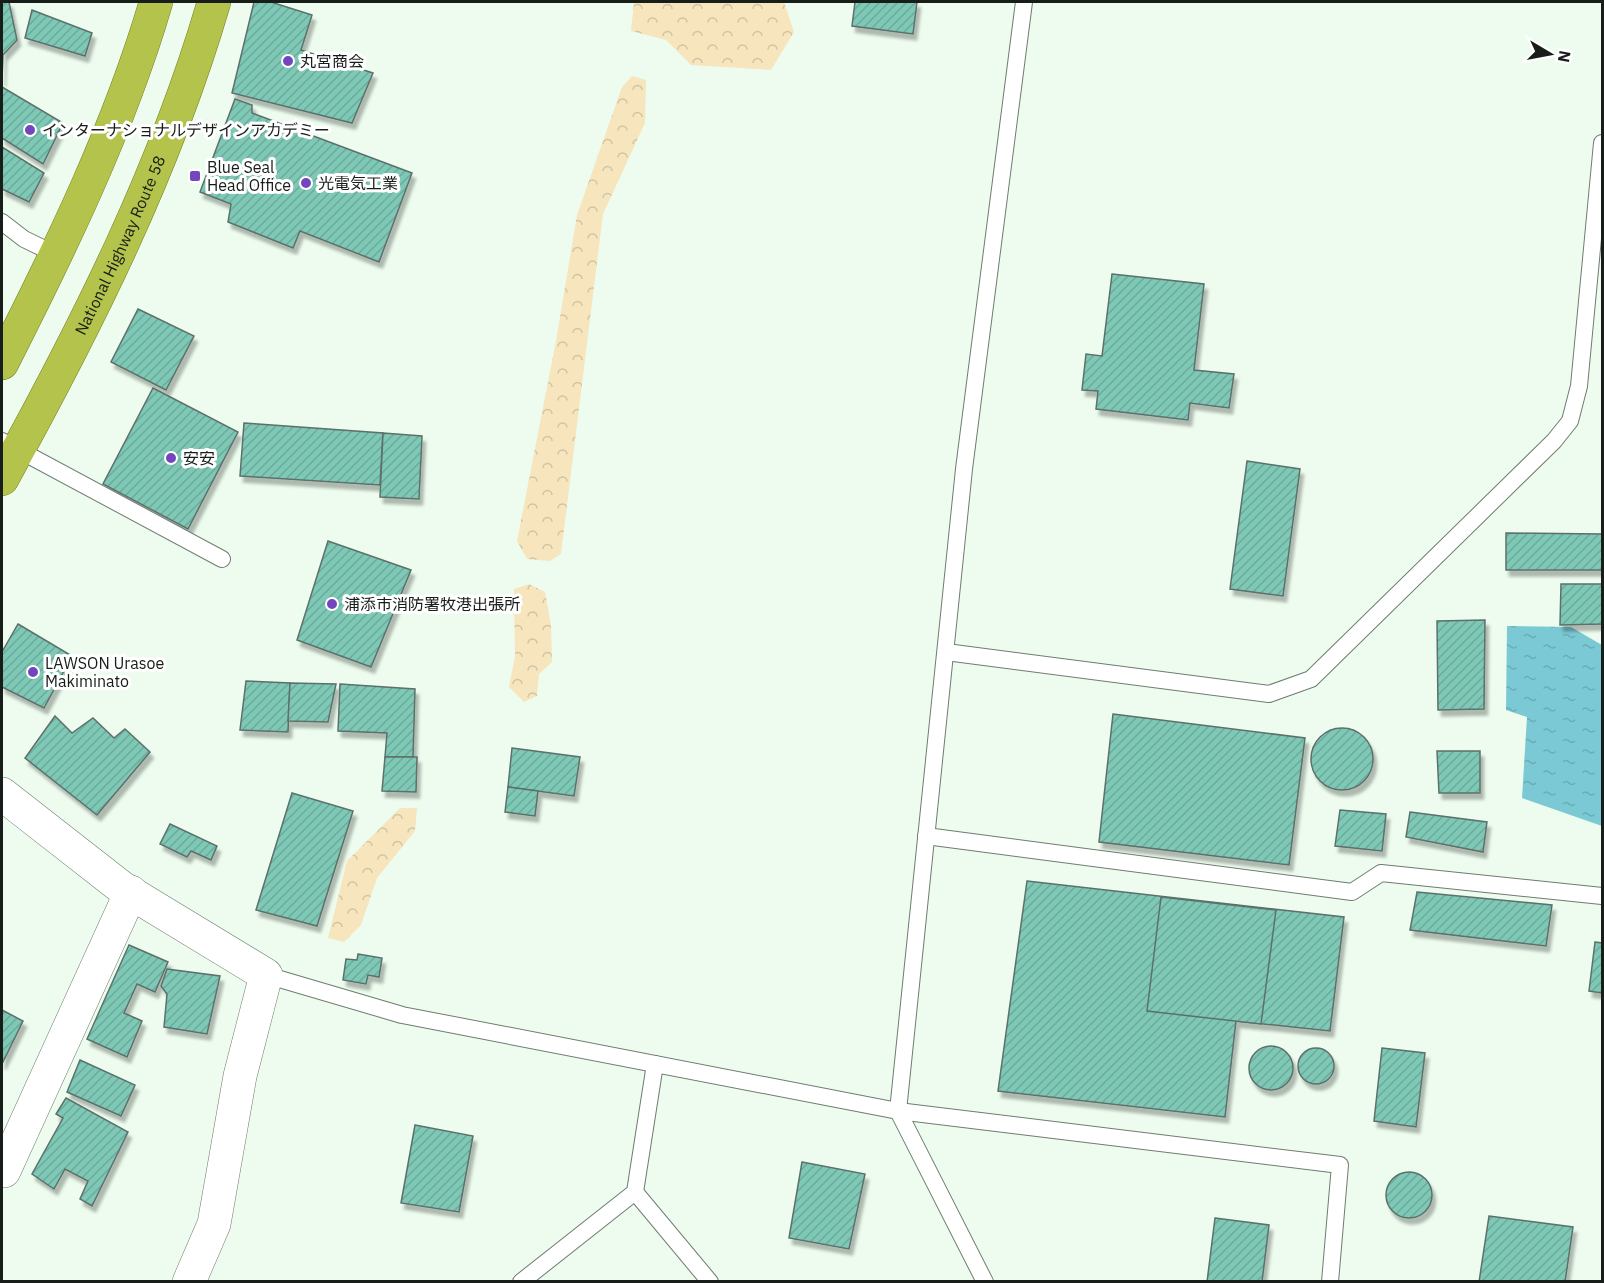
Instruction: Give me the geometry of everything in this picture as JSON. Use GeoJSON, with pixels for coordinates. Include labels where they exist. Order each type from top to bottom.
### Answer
{"type":"FeatureCollection","features":[{"type":"Feature","properties":{"kind":"highway"},"geometry":{"type":"LineString","coordinates":[[2,363],[57,255],[125,96],[156,2]]}},
{"type":"Feature","properties":{"kind":"highway","name":"National Highway Route 58"},"geometry":{"type":"LineString","coordinates":[[2,479],[9,445],[86,321],[119,255],[180,103],[214,2]]}},
{"type":"Feature","properties":{"kind":"street"},"geometry":{"type":"LineString","coordinates":[[2,794],[121,887],[266,975],[240,1076],[214,1224],[189,1281]]}},
{"type":"Feature","properties":{"kind":"street"},"geometry":{"type":"LineString","coordinates":[[4,1171],[131,892]]}},
{"type":"Feature","properties":{"kind":"lane"},"geometry":{"type":"LineString","coordinates":[[986,1281],[898,1111],[964,469],[1024,2]]}},
{"type":"Feature","properties":{"kind":"lane"},"geometry":{"type":"LineString","coordinates":[[946,652],[1269,694],[1311,680],[1554,441],[1570,421],[1579,386],[1602,143]]}},
{"type":"Feature","properties":{"kind":"lane"},"geometry":{"type":"LineString","coordinates":[[2,222],[24,239],[57,255]]}},
{"type":"Feature","properties":{"kind":"lane"},"geometry":{"type":"LineString","coordinates":[[9,445],[222,559]]}},
{"type":"Feature","properties":{"kind":"lane"},"geometry":{"type":"LineString","coordinates":[[926,836],[1352,892],[1381,873],[1602,896]]}},
{"type":"Feature","properties":{"kind":"lane"},"geometry":{"type":"LineString","coordinates":[[266,975],[402,1015],[898,1111],[1340,1164],[1330,1281]]}},
{"type":"Feature","properties":{"kind":"lane"},"geometry":{"type":"LineString","coordinates":[[521,1281],[635,1192],[655,1064]]}},
{"type":"Feature","properties":{"kind":"lane"},"geometry":{"type":"LineString","coordinates":[[635,1192],[710,1281]]}},
{"type":"Feature","properties":{"kind":"green space"},"geometry":{"type":"Polygon","coordinates":[[[634,2],[784,2],[794,32],[771,70],[691,65],[666,40],[631,31],[634,2]]]}},
{"type":"Feature","properties":{"kind":"green space"},"geometry":{"type":"Polygon","coordinates":[[[632,76],[646,80],[645,123],[603,214],[561,554],[550,561],[527,559],[517,541],[556,341],[577,215],[622,87],[632,76]]]}},
{"type":"Feature","properties":{"kind":"green space"},"geometry":{"type":"Polygon","coordinates":[[[529,584],[545,592],[551,625],[552,662],[539,674],[537,696],[524,702],[509,687],[515,656],[514,589],[529,584]]]}},
{"type":"Feature","properties":{"kind":"green space"},"geometry":{"type":"Polygon","coordinates":[[[400,808],[417,808],[415,831],[377,878],[361,925],[344,942],[328,938],[347,861],[400,808]]]}},
{"type":"Feature","properties":{"kind":"water"},"geometry":{"type":"Polygon","coordinates":[[[1507,626],[1571,627],[1602,645],[1602,826],[1522,798],[1527,717],[1506,710],[1507,626]]]}},
{"type":"Feature","properties":{"kind":"building"},"geometry":{"type":"Polygon","coordinates":[[[2,2],[9,2],[17,40],[3,55],[2,81],[2,2]]]}},
{"type":"Feature","properties":{"kind":"building","name":"丸宮商会"},"geometry":{"type":"Polygon","coordinates":[[[254,2],[271,2],[312,15],[301,50],[373,73],[352,123],[232,93],[254,2]]]}},
{"type":"Feature","properties":{"kind":"building"},"geometry":{"type":"Polygon","coordinates":[[[855,2],[917,2],[913,34],[852,26],[855,2]]]}},
{"type":"Feature","properties":{"kind":"building"},"geometry":{"type":"Polygon","coordinates":[[[32,10],[92,33],[85,56],[25,38],[32,10]]]}},
{"type":"Feature","properties":{"kind":"building","name":"インターナショナルデザインアカデミー"},"geometry":{"type":"Polygon","coordinates":[[[2,87],[63,123],[43,164],[2,138],[2,87]]]}},
{"type":"Feature","properties":{"kind":"building","name":"光電気工業"},"geometry":{"type":"Polygon","coordinates":[[[235,99],[252,105],[252,113],[412,173],[379,262],[300,231],[293,248],[228,222],[231,204],[200,192],[235,99]]]}},
{"type":"Feature","properties":{"kind":"building"},"geometry":{"type":"Polygon","coordinates":[[[2,147],[44,173],[29,202],[2,189],[2,147]]]}},
{"type":"Feature","properties":{"kind":"building"},"geometry":{"type":"Polygon","coordinates":[[[1112,274],[1204,284],[1194,370],[1234,374],[1229,408],[1190,403],[1188,420],[1096,409],[1098,391],[1082,390],[1086,354],[1102,356],[1112,274]]]}},
{"type":"Feature","properties":{"kind":"building"},"geometry":{"type":"Polygon","coordinates":[[[138,309],[194,336],[166,390],[111,362],[138,309]]]}},
{"type":"Feature","properties":{"kind":"building","name":"安安"},"geometry":{"type":"Polygon","coordinates":[[[153,388],[238,432],[188,529],[103,484],[153,388]]]}},
{"type":"Feature","properties":{"kind":"building"},"geometry":{"type":"Polygon","coordinates":[[[244,423],[383,433],[380,485],[240,476],[244,423]]]}},
{"type":"Feature","properties":{"kind":"building"},"geometry":{"type":"Polygon","coordinates":[[[383,433],[422,436],[419,499],[380,497],[383,433]]]}},
{"type":"Feature","properties":{"kind":"building"},"geometry":{"type":"Polygon","coordinates":[[[1247,461],[1300,469],[1283,596],[1230,589],[1247,461]]]}},
{"type":"Feature","properties":{"kind":"building"},"geometry":{"type":"Polygon","coordinates":[[[1506,533],[1602,534],[1602,570],[1506,570],[1506,533]]]}},
{"type":"Feature","properties":{"kind":"building"},"geometry":{"type":"Polygon","coordinates":[[[328,541],[411,570],[371,667],[297,640],[328,541]]]}},
{"type":"Feature","properties":{"kind":"building"},"geometry":{"type":"Polygon","coordinates":[[[1561,584],[1602,584],[1602,624],[1560,625],[1561,584]]]}},
{"type":"Feature","properties":{"kind":"building"},"geometry":{"type":"Polygon","coordinates":[[[1485,620],[1484,709],[1438,710],[1437,621],[1485,620]]]}},
{"type":"Feature","properties":{"kind":"building","name":"LAWSON Urasoe Makiminato"},"geometry":{"type":"Polygon","coordinates":[[[18,624],[72,656],[44,708],[2,687],[2,652],[18,624]]]}},
{"type":"Feature","properties":{"kind":"building"},"geometry":{"type":"Polygon","coordinates":[[[246,681],[290,683],[288,732],[240,730],[246,681]]]}},
{"type":"Feature","properties":{"kind":"building"},"geometry":{"type":"Polygon","coordinates":[[[290,683],[336,684],[328,722],[288,721],[290,683]]]}},
{"type":"Feature","properties":{"kind":"building"},"geometry":{"type":"Polygon","coordinates":[[[340,684],[415,689],[413,757],[385,757],[387,733],[338,731],[340,684]]]}},
{"type":"Feature","properties":{"kind":"building"},"geometry":{"type":"Polygon","coordinates":[[[1113,714],[1305,738],[1289,865],[1099,842],[1113,714]]]}},
{"type":"Feature","properties":{"kind":"building"},"geometry":{"type":"Polygon","coordinates":[[[55,716],[72,733],[93,718],[114,738],[125,729],[150,752],[97,815],[25,758],[55,716]]]}},
{"type":"Feature","properties":{"kind":"building"},"geometry":{"type":"Polygon","coordinates":[[[1336,728],[1348,728],[1364,737],[1371,747],[1373,759],[1371,771],[1364,781],[1348,790],[1336,790],[1325,785],[1316,776],[1311,765],[1311,753],[1316,742],[1325,733],[1336,728]]]}},
{"type":"Feature","properties":{"kind":"building"},"geometry":{"type":"Polygon","coordinates":[[[512,748],[580,757],[574,796],[508,787],[512,748]]]}},
{"type":"Feature","properties":{"kind":"building"},"geometry":{"type":"Polygon","coordinates":[[[1437,751],[1480,751],[1480,793],[1439,793],[1437,751]]]}},
{"type":"Feature","properties":{"kind":"building"},"geometry":{"type":"Polygon","coordinates":[[[385,757],[417,757],[416,792],[382,791],[385,757]]]}},
{"type":"Feature","properties":{"kind":"building"},"geometry":{"type":"Polygon","coordinates":[[[508,787],[538,791],[535,816],[505,812],[508,787]]]}},
{"type":"Feature","properties":{"kind":"building"},"geometry":{"type":"Polygon","coordinates":[[[292,793],[353,811],[317,926],[256,910],[292,793]]]}},
{"type":"Feature","properties":{"kind":"building"},"geometry":{"type":"Polygon","coordinates":[[[1340,810],[1386,814],[1382,851],[1335,846],[1340,810]]]}},
{"type":"Feature","properties":{"kind":"building"},"geometry":{"type":"Polygon","coordinates":[[[1410,812],[1487,822],[1483,852],[1406,837],[1410,812]]]}},
{"type":"Feature","properties":{"kind":"building"},"geometry":{"type":"Polygon","coordinates":[[[170,824],[217,846],[211,860],[191,851],[187,857],[160,844],[170,824]]]}},
{"type":"Feature","properties":{"kind":"building"},"geometry":{"type":"Polygon","coordinates":[[[1027,881],[1344,917],[1330,1031],[1236,1021],[1225,1117],[998,1091],[1027,881]]]}},
{"type":"Feature","properties":{"kind":"building"},"geometry":{"type":"Polygon","coordinates":[[[1417,892],[1552,905],[1546,946],[1410,930],[1417,892]]]}},
{"type":"Feature","properties":{"kind":"building"},"geometry":{"type":"Polygon","coordinates":[[[1161,897],[1276,910],[1261,1024],[1147,1011],[1161,897]]]}},
{"type":"Feature","properties":{"kind":"building"},"geometry":{"type":"Polygon","coordinates":[[[1595,942],[1602,943],[1602,993],[1589,991],[1595,942]]]}},
{"type":"Feature","properties":{"kind":"building"},"geometry":{"type":"Polygon","coordinates":[[[129,945],[168,962],[155,992],[137,984],[124,1013],[142,1021],[127,1057],[87,1039],[129,945]]]}},
{"type":"Feature","properties":{"kind":"building"},"geometry":{"type":"Polygon","coordinates":[[[358,954],[382,958],[379,977],[368,975],[366,984],[343,980],[346,959],[357,960],[358,954]]]}},
{"type":"Feature","properties":{"kind":"building"},"geometry":{"type":"Polygon","coordinates":[[[167,969],[220,976],[207,1034],[164,1027],[167,994],[161,986],[167,969]]]}},
{"type":"Feature","properties":{"kind":"building"},"geometry":{"type":"Polygon","coordinates":[[[2,1010],[23,1021],[2,1064],[2,1010]]]}},
{"type":"Feature","properties":{"kind":"building"},"geometry":{"type":"Polygon","coordinates":[[[1271,1046],[1286,1053],[1293,1068],[1286,1083],[1271,1090],[1256,1083],[1249,1068],[1256,1053],[1271,1046]]]}},
{"type":"Feature","properties":{"kind":"building"},"geometry":{"type":"Polygon","coordinates":[[[1316,1048],[1328,1054],[1334,1066],[1328,1078],[1316,1084],[1304,1078],[1298,1066],[1304,1054],[1316,1048]]]}},
{"type":"Feature","properties":{"kind":"building"},"geometry":{"type":"Polygon","coordinates":[[[1382,1048],[1425,1053],[1416,1127],[1374,1121],[1382,1048]]]}},
{"type":"Feature","properties":{"kind":"building"},"geometry":{"type":"Polygon","coordinates":[[[80,1060],[135,1085],[121,1116],[67,1092],[80,1060]]]}},
{"type":"Feature","properties":{"kind":"building"},"geometry":{"type":"Polygon","coordinates":[[[66,1098],[128,1132],[92,1206],[80,1199],[88,1181],[65,1169],[54,1189],[32,1174],[63,1118],[56,1114],[66,1098]]]}},
{"type":"Feature","properties":{"kind":"building"},"geometry":{"type":"Polygon","coordinates":[[[415,1125],[473,1136],[459,1212],[401,1203],[415,1125]]]}},
{"type":"Feature","properties":{"kind":"building"},"geometry":{"type":"Polygon","coordinates":[[[802,1162],[865,1174],[849,1249],[789,1238],[802,1162]]]}},
{"type":"Feature","properties":{"kind":"building"},"geometry":{"type":"Polygon","coordinates":[[[1409,1172],[1425,1179],[1432,1195],[1425,1211],[1409,1218],[1393,1211],[1386,1195],[1393,1179],[1409,1172]]]}},
{"type":"Feature","properties":{"kind":"building"},"geometry":{"type":"Polygon","coordinates":[[[1489,1216],[1573,1227],[1565,1282],[1479,1282],[1489,1216]]]}},
{"type":"Feature","properties":{"kind":"building"},"geometry":{"type":"Polygon","coordinates":[[[1215,1218],[1269,1225],[1262,1282],[1207,1282],[1215,1218]]]}},
{"type":"Feature","properties":{"kind":"place","name":"丸宮商会"},"geometry":{"type":"Point","coordinates":[288,61]}},
{"type":"Feature","properties":{"kind":"place","name":"インターナショナルデザインアカデミー"},"geometry":{"type":"Point","coordinates":[30,130]}},
{"type":"Feature","properties":{"kind":"place","name":"Blue Seal Head Office"},"geometry":{"type":"Point","coordinates":[195,176]}},
{"type":"Feature","properties":{"kind":"place","name":"光電気工業"},"geometry":{"type":"Point","coordinates":[306,183]}},
{"type":"Feature","properties":{"kind":"place","name":"安安"},"geometry":{"type":"Point","coordinates":[171,458]}},
{"type":"Feature","properties":{"kind":"place","name":"浦添市消防署牧港出張所"},"geometry":{"type":"Point","coordinates":[332,604]}},
{"type":"Feature","properties":{"kind":"place","name":"LAWSON Urasoe Makiminato"},"geometry":{"type":"Point","coordinates":[33,672]}}]}
